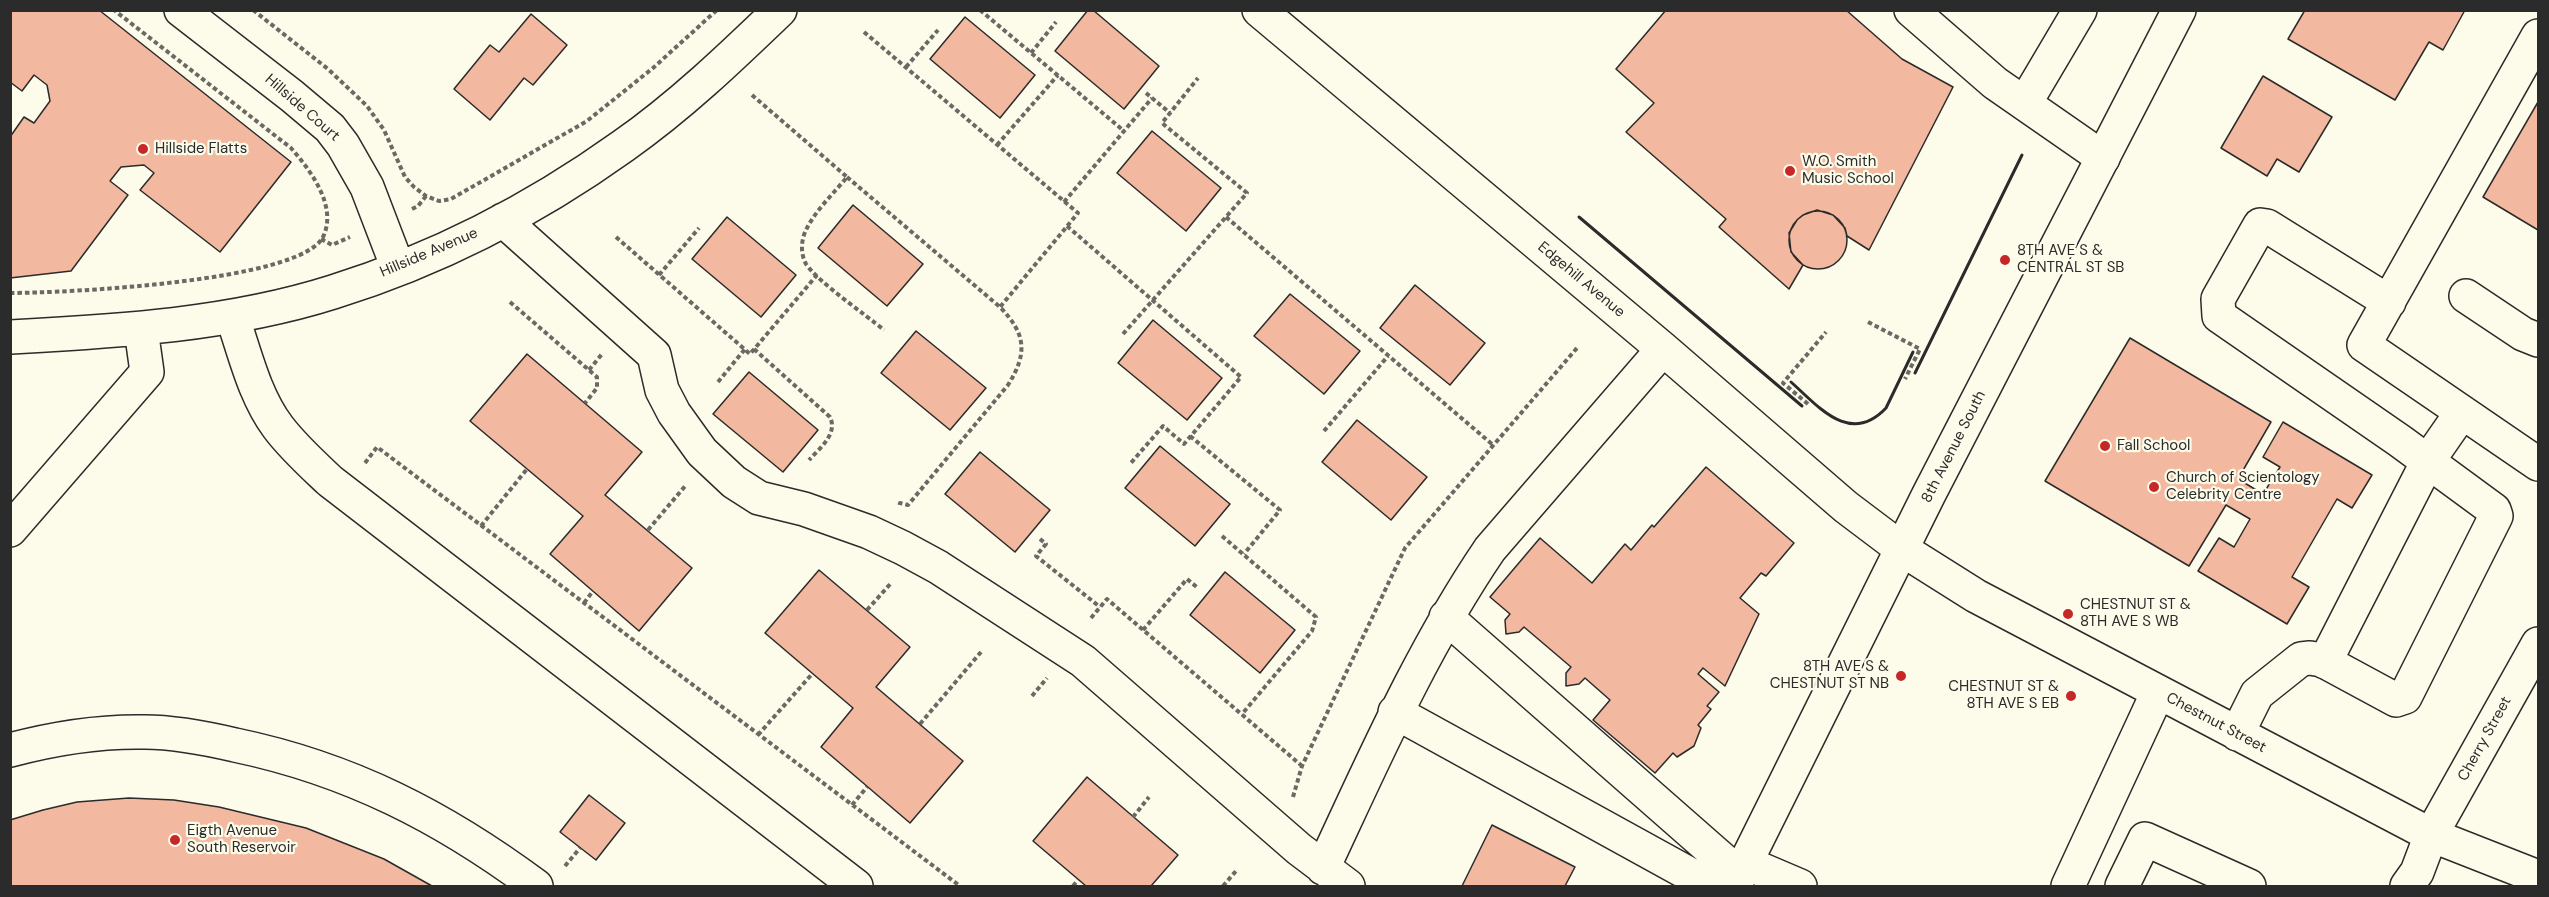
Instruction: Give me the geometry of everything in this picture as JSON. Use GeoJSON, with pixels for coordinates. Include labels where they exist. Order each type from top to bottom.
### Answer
{"type":"FeatureCollection","features":[{"type":"Feature","properties":{"kind":"street","name":"Hillside Court"},"geometry":{"type":"LineString","coordinates":[[181,10],[330,128],[344,145],[367,187],[398,268]]}},
{"type":"Feature","properties":{"kind":"street","name":"Hillside Avenue"},"geometry":{"type":"LineString","coordinates":[[10,337],[141,329],[232,316],[332,292],[453,245],[564,185],[623,146],[688,95],[780,10]]}},
{"type":"Feature","properties":{"kind":"street","name":"Edgehill Avenue"},"geometry":{"type":"LineString","coordinates":[[1259,10],[1846,507],[1903,550]]}},
{"type":"Feature","properties":{"kind":"street"},"geometry":{"type":"LineString","coordinates":[[1911,10],[1995,83],[2103,158]]}},
{"type":"Feature","properties":{"kind":"street"},"geometry":{"type":"LineString","coordinates":[[2025,103],[2080,10]]}},
{"type":"Feature","properties":{"kind":"street","name":"8th Avenue South"},"geometry":{"type":"LineString","coordinates":[[1733,878],[2179,10]]}},
{"type":"Feature","properties":{"kind":"street"},"geometry":{"type":"LineString","coordinates":[[2538,36],[2364,345],[2538,464]]}},
{"type":"Feature","properties":{"kind":"street"},"geometry":{"type":"LineString","coordinates":[[503,220],[654,355],[662,390],[688,436],[734,483],[759,498],[804,509],[888,540],[938,567],[1083,661],[1282,835],[1336,877],[1395,712],[1446,616],[1490,549],[1662,349]]}},
{"type":"Feature","properties":{"kind":"street"},"geometry":{"type":"LineString","coordinates":[[2237,734],[2257,694],[2301,659],[2310,658],[2325,662],[2396,700],[2405,697],[2496,516],[2494,510],[2438,469],[2219,316],[2218,299],[2260,225],[2267,226],[2389,302]]}},
{"type":"Feature","properties":{"kind":"street"},"geometry":{"type":"LineString","coordinates":[[2466,296],[2523,334],[2538,340]]}},
{"type":"Feature","properties":{"kind":"street"},"geometry":{"type":"LineString","coordinates":[[232,316],[255,385],[277,426],[306,459],[344,493],[856,886]]}},
{"type":"Feature","properties":{"kind":"street"},"geometry":{"type":"LineString","coordinates":[[10,530],[147,372],[141,329]]}},
{"type":"Feature","properties":{"kind":"street"},"geometry":{"type":"LineString","coordinates":[[2325,662],[2438,469],[2462,412]]}},
{"type":"Feature","properties":{"kind":"street","name":"Chestnut Street"},"geometry":{"type":"LineString","coordinates":[[1903,550],[1976,596],[2431,835],[2538,877]]}},
{"type":"Feature","properties":{"kind":"street"},"geometry":{"type":"LineString","coordinates":[[1446,616],[1733,878]]}},
{"type":"Feature","properties":{"kind":"street","name":"Cherry Street"},"geometry":{"type":"LineString","coordinates":[[2407,886],[2417,872],[2431,835],[2538,644]]}},
{"type":"Feature","properties":{"kind":"street"},"geometry":{"type":"LineString","coordinates":[[2068,886],[2158,692]]}},
{"type":"Feature","properties":{"kind":"street"},"geometry":{"type":"LineString","coordinates":[[1395,712],[1733,878],[1800,886]]}},
{"type":"Feature","properties":{"kind":"street"},"geometry":{"type":"LineString","coordinates":[[10,750],[58,738],[97,733],[146,732],[195,736],[274,753],[350,778],[423,812],[492,853],[536,886]]}},
{"type":"Feature","properties":{"kind":"street"},"geometry":{"type":"LineString","coordinates":[[2122,886],[2145,839],[2249,886]]}},
{"type":"Feature","properties":{"kind":"path"},"geometry":{"type":"LineString","coordinates":[[10,293],[63,293],[136,287],[263,267],[300,255],[314,248],[323,237],[328,221],[324,200],[305,166],[291,148],[114,10]]}},
{"type":"Feature","properties":{"kind":"path"},"geometry":{"type":"LineString","coordinates":[[253,10],[328,69],[367,106],[384,130],[405,177],[426,196],[439,201],[452,199],[587,120],[653,68],[717,10]]}},
{"type":"Feature","properties":{"kind":"path"},"geometry":{"type":"LineString","coordinates":[[980,10],[1124,131]]}},
{"type":"Feature","properties":{"kind":"path"},"geometry":{"type":"LineString","coordinates":[[1031,53],[1056,22]]}},
{"type":"Feature","properties":{"kind":"path"},"geometry":{"type":"LineString","coordinates":[[906,67],[938,30]]}},
{"type":"Feature","properties":{"kind":"path"},"geometry":{"type":"LineString","coordinates":[[864,32],[1078,213],[1000,307]]}},
{"type":"Feature","properties":{"kind":"path"},"geometry":{"type":"LineString","coordinates":[[998,145],[1058,75]]}},
{"type":"Feature","properties":{"kind":"path"},"geometry":{"type":"LineString","coordinates":[[1123,334],[1248,193],[1162,123],[1198,78]]}},
{"type":"Feature","properties":{"kind":"path"},"geometry":{"type":"LineString","coordinates":[[1146,93],[1170,113]]}},
{"type":"Feature","properties":{"kind":"path"},"geometry":{"type":"LineString","coordinates":[[752,95],[1000,307],[1016,327],[1021,340],[1023,355],[1008,385],[908,505],[900,503],[888,540]]}},
{"type":"Feature","properties":{"kind":"path"},"geometry":{"type":"LineString","coordinates":[[1065,202],[1152,98]]}},
{"type":"Feature","properties":{"kind":"path"},"geometry":{"type":"LineString","coordinates":[[847,177],[805,231],[802,253],[807,265],[817,275],[884,330]]}},
{"type":"Feature","properties":{"kind":"path"},"geometry":{"type":"LineString","coordinates":[[1226,217],[1493,446]]}},
{"type":"Feature","properties":{"kind":"path"},"geometry":{"type":"LineString","coordinates":[[1068,226],[1241,377],[1184,444],[1162,426],[1130,464]]}},
{"type":"Feature","properties":{"kind":"path"},"geometry":{"type":"LineString","coordinates":[[659,275],[699,228]]}},
{"type":"Feature","properties":{"kind":"path"},"geometry":{"type":"LineString","coordinates":[[616,237],[750,354],[817,275]]}},
{"type":"Feature","properties":{"kind":"path"},"geometry":{"type":"LineString","coordinates":[[510,302],[597,377],[597,388],[585,403]]}},
{"type":"Feature","properties":{"kind":"path"},"geometry":{"type":"LineString","coordinates":[[1868,322],[1920,349],[1905,379]]}},
{"type":"Feature","properties":{"kind":"path"},"geometry":{"type":"LineString","coordinates":[[1808,404],[1783,382],[1826,332]]}},
{"type":"Feature","properties":{"kind":"path"},"geometry":{"type":"LineString","coordinates":[[1282,835],[1302,766],[1405,548],[1577,348]]}},
{"type":"Feature","properties":{"kind":"path"},"geometry":{"type":"LineString","coordinates":[[718,382],[745,349]]}},
{"type":"Feature","properties":{"kind":"path"},"geometry":{"type":"LineString","coordinates":[[754,349],[830,417],[833,429],[809,460]]}},
{"type":"Feature","properties":{"kind":"path"},"geometry":{"type":"LineString","coordinates":[[1324,431],[1388,356]]}},
{"type":"Feature","properties":{"kind":"path"},"geometry":{"type":"LineString","coordinates":[[1190,436],[1280,510],[1244,554]]}},
{"type":"Feature","properties":{"kind":"path"},"geometry":{"type":"LineString","coordinates":[[344,493],[377,447],[960,886]]}},
{"type":"Feature","properties":{"kind":"path"},"geometry":{"type":"LineString","coordinates":[[648,530],[709,459]]}},
{"type":"Feature","properties":{"kind":"path"},"geometry":{"type":"LineString","coordinates":[[481,526],[527,469]]}},
{"type":"Feature","properties":{"kind":"path"},"geometry":{"type":"LineString","coordinates":[[1222,536],[1316,617],[1312,631],[1242,714]]}},
{"type":"Feature","properties":{"kind":"path"},"geometry":{"type":"LineString","coordinates":[[1040,539],[1046,544],[1036,556],[1100,607]]}},
{"type":"Feature","properties":{"kind":"path"},"geometry":{"type":"LineString","coordinates":[[1143,630],[1187,579],[1198,588]]}},
{"type":"Feature","properties":{"kind":"path"},"geometry":{"type":"LineString","coordinates":[[584,603],[593,591]]}},
{"type":"Feature","properties":{"kind":"path"},"geometry":{"type":"LineString","coordinates":[[1091,618],[1107,599],[1302,766]]}},
{"type":"Feature","properties":{"kind":"path"},"geometry":{"type":"LineString","coordinates":[[920,724],[981,652]]}},
{"type":"Feature","properties":{"kind":"path"},"geometry":{"type":"LineString","coordinates":[[758,735],[812,674]]}},
{"type":"Feature","properties":{"kind":"path"},"geometry":{"type":"LineString","coordinates":[[852,805],[867,787]]}},
{"type":"Feature","properties":{"kind":"path"},"geometry":{"type":"LineString","coordinates":[[1133,817],[1149,797]]}},
{"type":"Feature","properties":{"kind":"path"},"geometry":{"type":"LineString","coordinates":[[1223,886],[1236,871]]}},
{"type":"Feature","properties":{"kind":"path"},"geometry":{"type":"LineString","coordinates":[[1073,886],[1078,880]]}},
{"type":"Feature","properties":{"kind":"building","name":"Hillside Flatts"},"geometry":{"type":"Polygon","coordinates":[[[10,10],[99,10],[291,162],[220,252],[140,190],[154,173],[144,165],[121,167],[110,181],[128,195],[71,271],[10,278],[10,137],[24,117],[34,123],[50,101],[47,85],[34,75],[22,91],[10,82],[10,10]]]}},
{"type":"Feature","properties":{"kind":"building"},"geometry":{"type":"Polygon","coordinates":[[[1088,10],[1093,10],[1159,66],[1124,109],[1055,51],[1088,10]]]}},
{"type":"Feature","properties":{"kind":"building","name":"W.O. Smith Music School"},"geometry":{"type":"Polygon","coordinates":[[[1666,10],[1846,10],[1902,59],[1953,87],[1869,250],[1847,236],[1845,228],[1833,215],[1817,210],[1803,215],[1789,233],[1791,252],[1803,265],[1789,289],[1719,227],[1726,219],[1626,132],[1654,103],[1616,69],[1666,10]]]}},
{"type":"Feature","properties":{"kind":"building"},"geometry":{"type":"Polygon","coordinates":[[[2305,10],[2465,10],[2443,50],[2429,42],[2395,100],[2288,39],[2305,10]]]}},
{"type":"Feature","properties":{"kind":"building"},"geometry":{"type":"Polygon","coordinates":[[[531,14],[567,45],[533,85],[524,78],[490,120],[454,89],[490,45],[499,52],[531,14]]]}},
{"type":"Feature","properties":{"kind":"building"},"geometry":{"type":"Polygon","coordinates":[[[965,17],[1035,75],[1000,118],[930,59],[965,17]]]}},
{"type":"Feature","properties":{"kind":"building"},"geometry":{"type":"Polygon","coordinates":[[[2263,76],[2332,117],[2299,172],[2277,159],[2267,176],[2221,148],[2263,76]]]}},
{"type":"Feature","properties":{"kind":"building"},"geometry":{"type":"Polygon","coordinates":[[[2538,102],[2538,230],[2483,197],[2538,102]]]}},
{"type":"Feature","properties":{"kind":"building"},"geometry":{"type":"Polygon","coordinates":[[[1152,131],[1221,188],[1186,231],[1117,173],[1152,131]]]}},
{"type":"Feature","properties":{"kind":"building"},"geometry":{"type":"Polygon","coordinates":[[[853,205],[923,264],[887,306],[818,248],[853,205]]]}},
{"type":"Feature","properties":{"kind":"building","name":"W.O. Smith Music School"},"geometry":{"type":"Polygon","coordinates":[[[1812,211],[1824,211],[1839,219],[1847,234],[1847,246],[1839,261],[1824,269],[1812,269],[1797,261],[1789,246],[1789,234],[1797,219],[1812,211]]]}},
{"type":"Feature","properties":{"kind":"building"},"geometry":{"type":"Polygon","coordinates":[[[727,217],[796,275],[761,317],[692,259],[727,217]]]}},
{"type":"Feature","properties":{"kind":"building"},"geometry":{"type":"Polygon","coordinates":[[[1415,285],[1485,343],[1450,385],[1380,328],[1415,285]]]}},
{"type":"Feature","properties":{"kind":"building"},"geometry":{"type":"Polygon","coordinates":[[[1290,294],[1360,351],[1324,394],[1254,336],[1290,294]]]}},
{"type":"Feature","properties":{"kind":"building"},"geometry":{"type":"Polygon","coordinates":[[[1153,320],[1222,378],[1187,420],[1118,363],[1153,320]]]}},
{"type":"Feature","properties":{"kind":"building"},"geometry":{"type":"Polygon","coordinates":[[[916,331],[986,388],[950,430],[881,373],[916,331]]]}},
{"type":"Feature","properties":{"kind":"building","name":"Church of Scientology Celebrity Centre"},"geometry":{"type":"Polygon","coordinates":[[[2130,338],[2271,422],[2238,479],[2263,494],[2280,467],[2263,457],[2283,422],[2372,475],[2352,508],[2337,499],[2292,577],[2309,587],[2287,624],[2198,571],[2219,538],[2234,547],[2250,519],[2226,505],[2189,566],[2045,481],[2130,338]]]}},
{"type":"Feature","properties":{"kind":"building"},"geometry":{"type":"Polygon","coordinates":[[[527,354],[642,452],[605,495],[692,568],[639,631],[550,554],[583,516],[470,421],[527,354]]]}},
{"type":"Feature","properties":{"kind":"building"},"geometry":{"type":"Polygon","coordinates":[[[749,372],[818,430],[783,472],[713,414],[749,372]]]}},
{"type":"Feature","properties":{"kind":"building"},"geometry":{"type":"Polygon","coordinates":[[[1357,420],[1427,477],[1391,520],[1322,462],[1357,420]]]}},
{"type":"Feature","properties":{"kind":"building"},"geometry":{"type":"Polygon","coordinates":[[[1160,446],[1230,504],[1195,546],[1125,488],[1160,446]]]}},
{"type":"Feature","properties":{"kind":"building"},"geometry":{"type":"Polygon","coordinates":[[[980,452],[1050,510],[1015,552],[945,494],[980,452]]]}},
{"type":"Feature","properties":{"kind":"building"},"geometry":{"type":"Polygon","coordinates":[[[1706,467],[1794,543],[1766,576],[1761,573],[1740,598],[1759,614],[1725,686],[1703,668],[1698,674],[1719,692],[1707,706],[1711,709],[1698,725],[1701,728],[1694,746],[1677,757],[1673,753],[1655,773],[1593,720],[1610,700],[1585,678],[1579,684],[1566,686],[1566,673],[1571,667],[1524,627],[1519,632],[1506,634],[1505,620],[1510,614],[1490,597],[1540,538],[1592,583],[1625,544],[1631,550],[1652,525],[1654,527],[1706,467]]]}},
{"type":"Feature","properties":{"kind":"building"},"geometry":{"type":"Polygon","coordinates":[[[819,570],[910,647],[876,687],[963,761],[910,823],[821,747],[853,708],[765,633],[819,570]]]}},
{"type":"Feature","properties":{"kind":"building"},"geometry":{"type":"Polygon","coordinates":[[[1225,572],[1295,630],[1260,673],[1190,615],[1225,572]]]}},
{"type":"Feature","properties":{"kind":"building"},"geometry":{"type":"Polygon","coordinates":[[[1087,777],[1178,855],[1151,886],[1086,886],[1033,841],[1087,777]]]}},
{"type":"Feature","properties":{"kind":"building"},"geometry":{"type":"Polygon","coordinates":[[[589,795],[625,823],[596,860],[560,832],[589,795]]]}},
{"type":"Feature","properties":{"kind":"building","name":"Eigth Avenue South Reservoir"},"geometry":{"type":"Polygon","coordinates":[[[129,798],[174,800],[219,807],[306,828],[384,859],[432,886],[10,886],[10,820],[77,802],[129,798]]]}},
{"type":"Feature","properties":{"kind":"building"},"geometry":{"type":"Polygon","coordinates":[[[1492,825],[1575,867],[1565,886],[1462,886],[1492,825]]]}},
{"type":"Feature","properties":{"kind":"wall"},"geometry":{"type":"LineString","coordinates":[[1915,373],[2022,155]]}},
{"type":"Feature","properties":{"kind":"wall"},"geometry":{"type":"LineString","coordinates":[[1579,217],[1802,406]]}},
{"type":"Feature","properties":{"kind":"wall"},"geometry":{"type":"LineString","coordinates":[[1791,382],[1836,419],[1848,423],[1860,423],[1873,419],[1886,408],[1913,352]]}},
{"type":"Feature","properties":{"kind":"place","name":"Hillside Flatts"},"geometry":{"type":"Point","coordinates":[143,149]}},
{"type":"Feature","properties":{"kind":"place","name":"W.O. Smith Music School"},"geometry":{"type":"Point","coordinates":[1790,171]}},
{"type":"Feature","properties":{"kind":"place","name":"8TH AVE S & CENTRAL ST SB"},"geometry":{"type":"Point","coordinates":[2005,260]}},
{"type":"Feature","properties":{"kind":"place","name":"Fall School"},"geometry":{"type":"Point","coordinates":[2105,446]}},
{"type":"Feature","properties":{"kind":"place","name":"Church of Scientology Celebrity Centre"},"geometry":{"type":"Point","coordinates":[2154,487]}},
{"type":"Feature","properties":{"kind":"place","name":"CHESTNUT ST & 8TH AVE S WB"},"geometry":{"type":"Point","coordinates":[2068,614]}},
{"type":"Feature","properties":{"kind":"place","name":"8TH AVE S & CHESTNUT ST NB"},"geometry":{"type":"Point","coordinates":[1901,676]}},
{"type":"Feature","properties":{"kind":"place","name":"CHESTNUT ST & 8TH AVE S EB"},"geometry":{"type":"Point","coordinates":[2071,696]}},
{"type":"Feature","properties":{"kind":"place","name":"Eigth Avenue South Reservoir"},"geometry":{"type":"Point","coordinates":[175,840]}}]}
